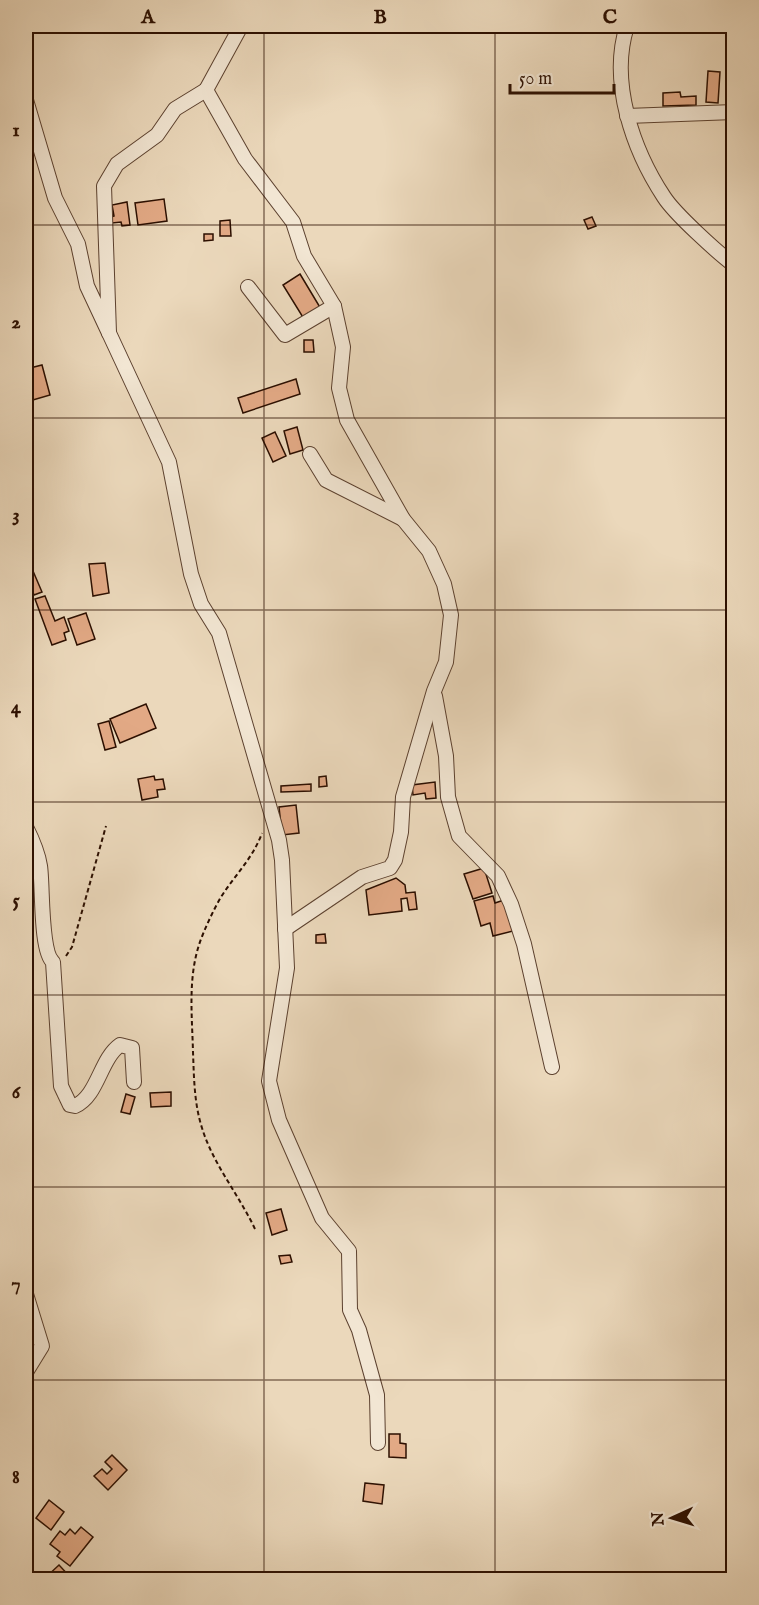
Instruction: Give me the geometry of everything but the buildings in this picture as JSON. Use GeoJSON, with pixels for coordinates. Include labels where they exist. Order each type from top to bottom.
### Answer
{"type":"FeatureCollection","features":[{"type":"Feature","properties":{"kind":"street"},"geometry":{"type":"LineString","coordinates":[[109,333],[104,186],[117,164],[157,135],[175,109],[206,90],[241,26]]}},
{"type":"Feature","properties":{"kind":"street"},"geometry":{"type":"LineString","coordinates":[[627,26],[622,77],[627,116],[643,159],[665,200],[734,265]]}},
{"type":"Feature","properties":{"kind":"street"},"geometry":{"type":"LineString","coordinates":[[206,90],[245,159],[293,222],[304,256],[334,306],[343,347],[339,388],[347,420],[403,519],[429,551],[444,584],[451,615],[446,662],[434,691],[403,797],[401,832],[395,860],[390,868],[362,877],[285,929]]}},
{"type":"Feature","properties":{"kind":"street"},"geometry":{"type":"LineString","coordinates":[[26,100],[55,198],[78,244],[87,286],[169,462],[191,574],[201,604],[219,633],[279,840],[287,968],[269,1081],[279,1120],[322,1218],[349,1251],[350,1310],[359,1330],[377,1395],[378,1443]]}},
{"type":"Feature","properties":{"kind":"street"},"geometry":{"type":"LineString","coordinates":[[627,116],[734,112]]}},
{"type":"Feature","properties":{"kind":"street"},"geometry":{"type":"LineString","coordinates":[[248,287],[285,335],[334,306]]}},
{"type":"Feature","properties":{"kind":"street"},"geometry":{"type":"LineString","coordinates":[[310,454],[326,480],[403,519]]}},
{"type":"Feature","properties":{"kind":"street"},"geometry":{"type":"LineString","coordinates":[[434,691],[446,756],[448,797],[459,836],[498,876],[511,904],[524,944],[552,1067]]}},
{"type":"Feature","properties":{"kind":"street"},"geometry":{"type":"LineString","coordinates":[[26,826],[39,862],[45,941],[48,958],[52,962],[61,1086],[67,1102],[75,1106],[83,1101],[108,1059],[120,1045],[132,1048],[135,1082]]}},
{"type":"Feature","properties":{"kind":"street"},"geometry":{"type":"LineString","coordinates":[[26,1294],[42,1346],[26,1372]]}},
{"type":"Feature","properties":{"kind":"path"},"geometry":{"type":"LineString","coordinates":[[255,1229],[242,1201],[213,1155],[202,1128],[195,1095],[190,1007],[195,961],[202,936],[220,898],[251,858],[262,834],[269,806]]}},
{"type":"Feature","properties":{"kind":"path"},"geometry":{"type":"LineString","coordinates":[[52,962],[69,954],[106,826]]}}]}
